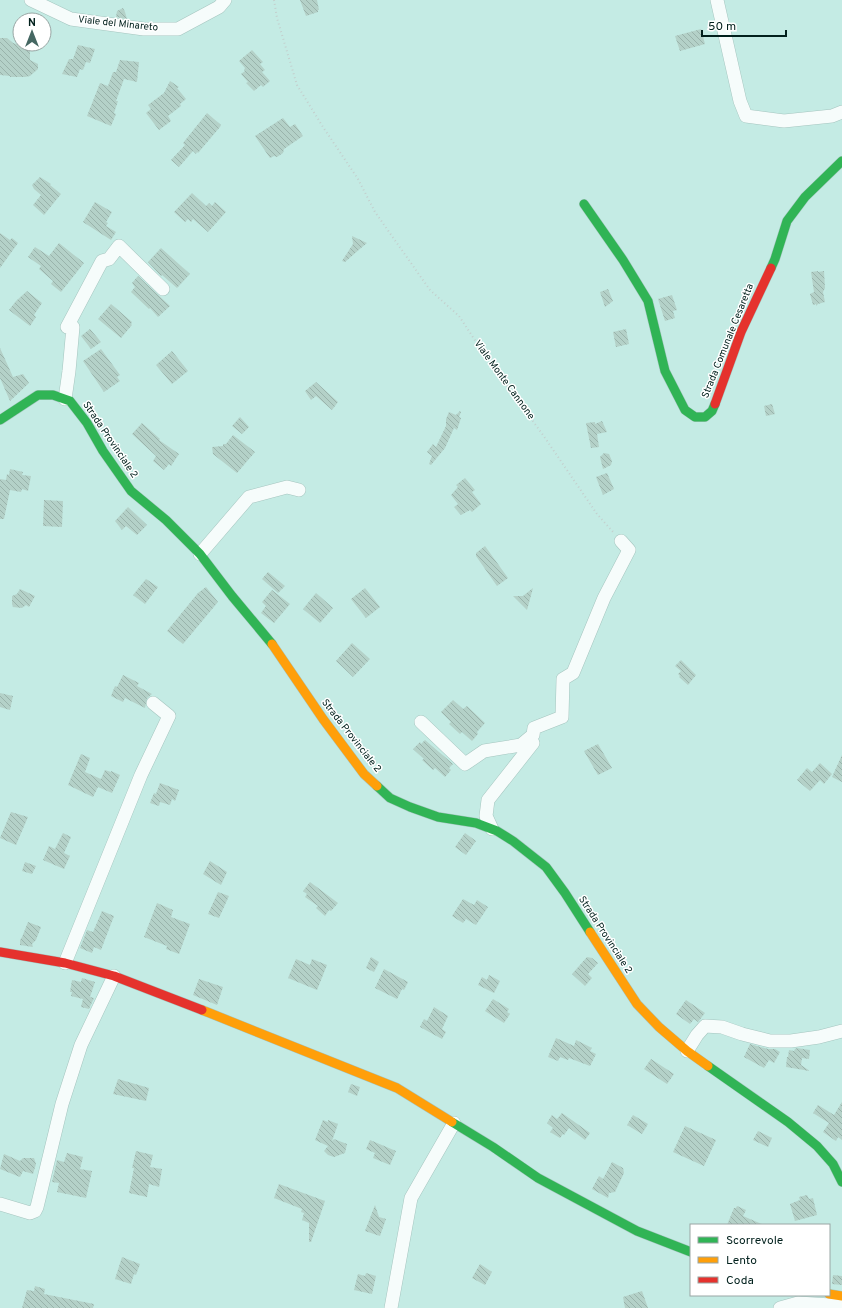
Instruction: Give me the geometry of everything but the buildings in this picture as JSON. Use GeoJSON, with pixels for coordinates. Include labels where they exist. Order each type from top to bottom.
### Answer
{"type":"FeatureCollection","features":[{"type":"Feature","properties":{"kind":"street","name":"Viale del Minareto"},"geometry":{"type":"LineString","coordinates":[[31,0],[71,19],[144,29],[178,29],[219,7],[225,0]]}},
{"type":"Feature","properties":{"kind":"street"},"geometry":{"type":"LineString","coordinates":[[717,0],[740,101],[746,116],[784,121],[832,116],[842,112]]}},
{"type":"Feature","properties":{"kind":"street","name":"Strada Comunale Cesaretta"},"geometry":{"type":"LineString","coordinates":[[584,204],[623,260],[648,301],[665,372],[686,410],[695,417],[705,417],[712,410],[741,332],[775,259],[788,221],[804,197],[842,161]]}},
{"type":"Feature","properties":{"kind":"street"},"geometry":{"type":"LineString","coordinates":[[0,420],[38,395],[54,395],[65,399],[73,327],[67,327],[102,261],[109,260],[119,246],[163,289]]}},
{"type":"Feature","properties":{"kind":"street","name":"Strada Provinciale 2"},"geometry":{"type":"LineString","coordinates":[[65,399],[70,401],[87,423],[103,451],[131,491],[166,520],[200,554],[232,596],[272,643],[323,719],[364,774],[390,798],[410,808],[438,817],[476,823],[497,831],[513,841],[546,867],[566,893],[637,1004],[659,1027],[687,1051],[788,1122],[817,1146],[833,1164],[842,1182]]}},
{"type":"Feature","properties":{"kind":"street"},"geometry":{"type":"LineString","coordinates":[[200,554],[249,497],[287,487],[300,490]]}},
{"type":"Feature","properties":{"kind":"street"},"geometry":{"type":"LineString","coordinates":[[521,745],[533,735],[534,728],[562,717],[563,679],[573,673],[604,598],[629,550],[621,541]]}},
{"type":"Feature","properties":{"kind":"street"},"geometry":{"type":"LineString","coordinates":[[65,963],[141,775],[169,716],[153,703]]}},
{"type":"Feature","properties":{"kind":"street"},"geometry":{"type":"LineString","coordinates":[[421,722],[465,764],[484,752],[533,743],[488,800],[486,816],[492,829]]}},
{"type":"Feature","properties":{"kind":"street"},"geometry":{"type":"LineString","coordinates":[[0,952],[65,963],[114,976],[397,1088],[493,1147],[544,1182],[637,1231],[690,1252]]}},
{"type":"Feature","properties":{"kind":"street"},"geometry":{"type":"LineString","coordinates":[[0,1204],[30,1212],[35,1211],[37,1208],[62,1104],[81,1045],[114,976]]}},
{"type":"Feature","properties":{"kind":"street"},"geometry":{"type":"LineString","coordinates":[[687,1051],[697,1035],[705,1026],[722,1027],[770,1041],[791,1041],[819,1037],[842,1031]]}},
{"type":"Feature","properties":{"kind":"street"},"geometry":{"type":"LineString","coordinates":[[391,1308],[411,1198],[454,1123]]}},
{"type":"Feature","properties":{"kind":"street"},"geometry":{"type":"LineString","coordinates":[[830,1294],[842,1296]]}},
{"type":"Feature","properties":{"kind":"street"},"geometry":{"type":"LineString","coordinates":[[780,1308],[798,1303],[831,1305],[842,1301]]}},
{"type":"Feature","properties":{"kind":"path","name":"Viale Monte Cannone"},"geometry":{"type":"LineString","coordinates":[[274,0],[277,18],[298,85],[323,127],[358,179],[375,212],[430,290],[460,316],[486,357],[544,435],[597,514],[621,541]]}},
{"type":"Feature","properties":{"kind":"traffic: fast"},"geometry":{"type":"LineString","coordinates":[[771,268],[787,221],[805,197],[842,161]]}},
{"type":"Feature","properties":{"kind":"traffic: fast"},"geometry":{"type":"LineString","coordinates":[[584,204],[623,260],[648,301],[665,371],[685,410],[695,417],[705,417],[712,411],[715,404]]}},
{"type":"Feature","properties":{"kind":"traffic: fast"},"geometry":{"type":"LineString","coordinates":[[0,420],[38,395],[53,395],[70,401],[87,423],[103,451],[131,491],[166,520],[200,554],[232,596],[272,644]]}},
{"type":"Feature","properties":{"kind":"traffic: fast"},"geometry":{"type":"LineString","coordinates":[[377,786],[390,798],[410,807],[438,817],[476,823],[497,831],[513,841],[546,867],[590,932]]}},
{"type":"Feature","properties":{"kind":"traffic: fast"},"geometry":{"type":"LineString","coordinates":[[708,1066],[788,1122],[817,1146],[833,1164],[842,1182]]}},
{"type":"Feature","properties":{"kind":"traffic: fast"},"geometry":{"type":"LineString","coordinates":[[452,1122],[493,1147],[538,1178],[637,1231],[690,1252]]}},
{"type":"Feature","properties":{"kind":"traffic: slow"},"geometry":{"type":"LineString","coordinates":[[272,644],[323,719],[364,774],[377,786]]}},
{"type":"Feature","properties":{"kind":"traffic: slow"},"geometry":{"type":"LineString","coordinates":[[590,932],[637,1004],[659,1027],[687,1051],[708,1066]]}},
{"type":"Feature","properties":{"kind":"traffic: slow"},"geometry":{"type":"LineString","coordinates":[[202,1010],[397,1088],[452,1122]]}},
{"type":"Feature","properties":{"kind":"traffic: slow"},"geometry":{"type":"LineString","coordinates":[[830,1294],[842,1296]]}},
{"type":"Feature","properties":{"kind":"traffic: jam"},"geometry":{"type":"LineString","coordinates":[[715,404],[741,332],[771,268]]}},
{"type":"Feature","properties":{"kind":"traffic: jam"},"geometry":{"type":"LineString","coordinates":[[0,952],[65,963],[114,976],[202,1010]]}}]}
